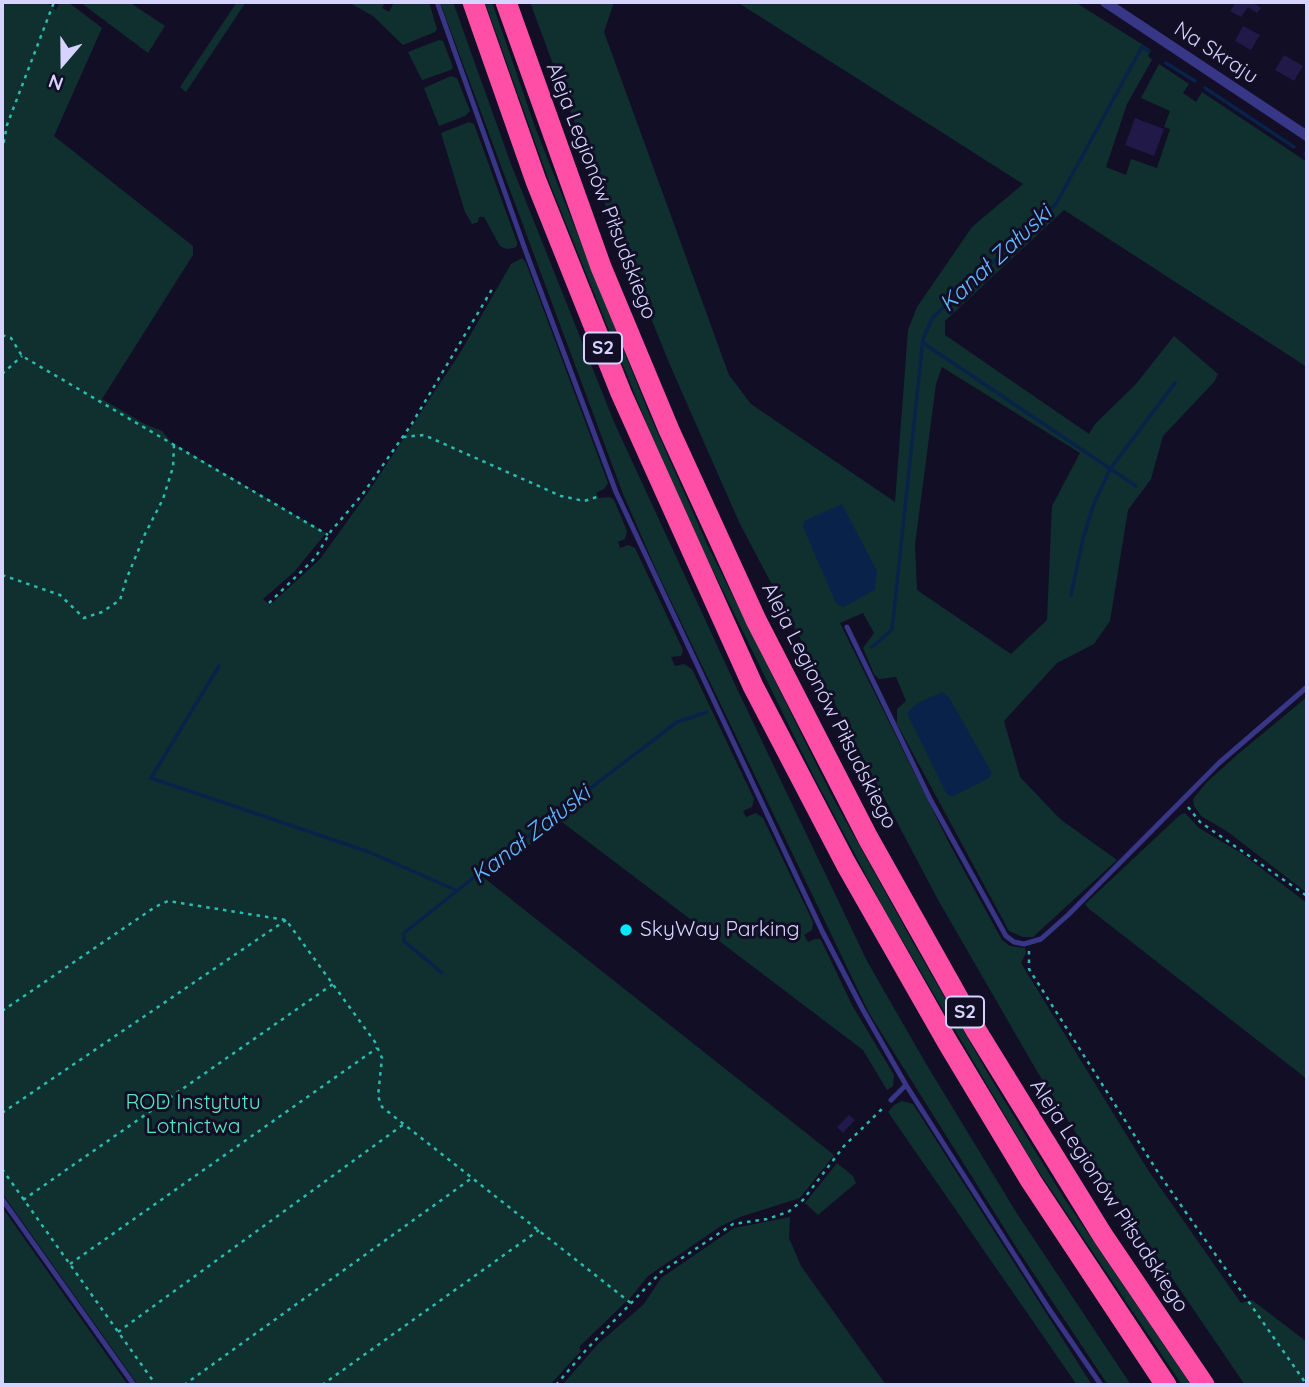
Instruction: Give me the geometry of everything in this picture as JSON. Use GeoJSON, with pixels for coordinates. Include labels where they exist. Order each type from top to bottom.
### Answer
{"type":"FeatureCollection","features":[{"type":"Feature","properties":{"kind":"highway","name":"S2"},"geometry":{"type":"LineString","coordinates":[[472,2],[536,181],[621,393],[753,686],[846,864],[948,1043],[1031,1181],[1166,1385]]}},
{"type":"Feature","properties":{"kind":"highway","name":"Aleja Legionów Piłsudskiego"},"geometry":{"type":"LineString","coordinates":[[506,2],[606,280],[679,452],[756,620],[868,838],[977,1032],[1096,1225],[1204,1385]]}},
{"type":"Feature","properties":{"kind":"street","name":"Na Skraju"},"geometry":{"type":"LineString","coordinates":[[1105,2],[1307,136]]}},
{"type":"Feature","properties":{"kind":"lane"},"geometry":{"type":"LineString","coordinates":[[437,2],[526,252],[616,492],[822,931],[906,1085],[1049,1309],[1101,1385]]}},
{"type":"Feature","properties":{"kind":"lane"},"geometry":{"type":"LineString","coordinates":[[847,627],[930,799],[1006,936],[1014,942],[1030,943],[1048,934],[1183,798],[1307,687]]}},
{"type":"Feature","properties":{"kind":"lane"},"geometry":{"type":"LineString","coordinates":[[891,1100],[906,1085]]}},
{"type":"Feature","properties":{"kind":"lane"},"geometry":{"type":"LineString","coordinates":[[2,1199],[134,1385]]}},
{"type":"Feature","properties":{"kind":"path"},"geometry":{"type":"LineString","coordinates":[[2,150],[7,125],[54,2]]}},
{"type":"Feature","properties":{"kind":"path"},"geometry":{"type":"LineString","coordinates":[[268,603],[315,558],[328,535],[362,495],[403,437],[494,286]]}},
{"type":"Feature","properties":{"kind":"path"},"geometry":{"type":"LineString","coordinates":[[2,335],[11,338],[22,356],[328,535]]}},
{"type":"Feature","properties":{"kind":"path"},"geometry":{"type":"LineString","coordinates":[[2,374],[22,356]]}},
{"type":"Feature","properties":{"kind":"path"},"geometry":{"type":"LineString","coordinates":[[403,437],[424,435],[561,496],[583,501],[600,496]]}},
{"type":"Feature","properties":{"kind":"path"},"geometry":{"type":"LineString","coordinates":[[2,575],[60,595],[84,618],[102,612],[120,600],[145,534],[163,499],[173,467],[174,445]]}},
{"type":"Feature","properties":{"kind":"path"},"geometry":{"type":"LineString","coordinates":[[1183,798],[1200,822],[1307,896]]}},
{"type":"Feature","properties":{"kind":"path"},"geometry":{"type":"LineString","coordinates":[[2,1011],[155,907],[168,901],[286,920],[377,1048],[382,1058],[379,1101],[382,1107],[632,1304]]}},
{"type":"Feature","properties":{"kind":"path"},"geometry":{"type":"LineString","coordinates":[[2,1113],[286,920]]}},
{"type":"Feature","properties":{"kind":"path"},"geometry":{"type":"LineString","coordinates":[[1030,943],[1029,969],[1159,1174],[1307,1385]]}},
{"type":"Feature","properties":{"kind":"path"},"geometry":{"type":"LineString","coordinates":[[23,1200],[333,984]]}},
{"type":"Feature","properties":{"kind":"path"},"geometry":{"type":"LineString","coordinates":[[69,1264],[377,1048]]}},
{"type":"Feature","properties":{"kind":"path"},"geometry":{"type":"LineString","coordinates":[[556,1385],[661,1272],[733,1223],[767,1219],[788,1212],[803,1200],[844,1146],[891,1100]]}},
{"type":"Feature","properties":{"kind":"path"},"geometry":{"type":"LineString","coordinates":[[118,1332],[404,1124]]}},
{"type":"Feature","properties":{"kind":"path"},"geometry":{"type":"LineString","coordinates":[[2,1169],[156,1385]]}},
{"type":"Feature","properties":{"kind":"path"},"geometry":{"type":"LineString","coordinates":[[184,1385],[472,1178]]}},
{"type":"Feature","properties":{"kind":"path"},"geometry":{"type":"LineString","coordinates":[[322,1385],[539,1230]]}},
{"type":"Feature","properties":{"kind":"green space","name":"ROD Instytutu Lotnictwa"},"geometry":{"type":"Polygon","coordinates":[[[2,2],[49,2],[56,10],[60,2],[68,2],[102,28],[54,136],[193,246],[193,255],[102,399],[162,431],[171,442],[326,533],[294,572],[263,599],[270,605],[320,559],[369,491],[460,353],[511,264],[522,258],[608,483],[596,493],[599,498],[610,497],[614,500],[627,531],[625,539],[618,542],[620,548],[628,545],[635,548],[683,650],[681,656],[671,657],[675,666],[684,664],[692,669],[754,799],[752,807],[743,811],[746,817],[756,813],[763,818],[813,922],[812,930],[804,935],[808,942],[820,939],[822,942],[852,1005],[894,1075],[893,1086],[887,1090],[863,1050],[562,822],[483,877],[834,1155],[800,1198],[740,1217],[721,1226],[648,1276],[632,1296],[579,1347],[581,1351],[550,1385],[138,1385],[2,1193],[2,2]]]}},
{"type":"Feature","properties":{"kind":"green space"},"geometry":{"type":"Polygon","coordinates":[[[80,2],[129,2],[165,26],[148,53],[80,2]]]}},
{"type":"Feature","properties":{"kind":"green space"},"geometry":{"type":"Polygon","coordinates":[[[237,2],[246,2],[186,92],[180,87],[237,2]]]}},
{"type":"Feature","properties":{"kind":"green space"},"geometry":{"type":"Polygon","coordinates":[[[348,2],[385,2],[382,8],[389,12],[394,2],[429,2],[437,29],[403,45],[373,16],[348,2]]]}},
{"type":"Feature","properties":{"kind":"green space"},"geometry":{"type":"Polygon","coordinates":[[[440,2],[453,2],[511,164],[614,422],[867,961],[1016,1212],[1131,1385],[1108,1385],[1018,1250],[869,1013],[658,574],[623,494],[440,2]]]}},
{"type":"Feature","properties":{"kind":"green space"},"geometry":{"type":"Polygon","coordinates":[[[485,2],[492,2],[535,127],[648,411],[707,544],[833,798],[990,1077],[1064,1198],[1191,1385],[1182,1385],[1033,1163],[884,909],[814,777],[705,554],[650,432],[550,184],[485,2]]]}},
{"type":"Feature","properties":{"kind":"green space"},"geometry":{"type":"Polygon","coordinates":[[[530,2],[614,2],[604,32],[729,375],[751,404],[895,502],[908,330],[917,307],[972,227],[1023,184],[737,2],[1075,2],[1151,50],[1148,56],[1152,60],[1127,104],[1106,167],[1126,175],[1131,159],[1157,168],[1170,129],[1164,127],[1170,111],[1141,98],[1159,64],[1189,84],[1183,93],[1196,102],[1202,92],[1307,162],[1307,367],[1064,210],[945,321],[945,335],[1089,434],[1095,424],[1136,384],[1174,336],[1218,374],[1214,382],[1163,436],[1151,479],[1128,510],[1110,621],[1094,644],[1057,663],[1004,721],[1020,777],[1060,819],[1117,860],[1033,937],[1023,937],[1009,931],[897,724],[897,709],[906,701],[896,677],[879,679],[874,674],[863,648],[874,633],[863,613],[840,623],[949,843],[1002,940],[1010,946],[1025,948],[1026,953],[1021,963],[1148,1170],[1241,1303],[1252,1300],[1307,1342],[1307,1385],[1245,1385],[1112,1190],[1038,1073],[937,898],[739,522],[670,365],[609,215],[530,2]],[[942,367],[936,384],[915,545],[917,590],[1011,654],[1047,620],[1052,506],[1080,453],[942,367]]]}},
{"type":"Feature","properties":{"kind":"green space"},"geometry":{"type":"Polygon","coordinates":[[[439,40],[443,41],[453,67],[422,80],[408,52],[439,40]]]}},
{"type":"Feature","properties":{"kind":"green space"},"geometry":{"type":"Polygon","coordinates":[[[451,76],[457,78],[470,111],[465,116],[439,126],[424,88],[451,76]]]}},
{"type":"Feature","properties":{"kind":"green space"},"geometry":{"type":"Polygon","coordinates":[[[469,122],[474,124],[517,242],[514,248],[506,249],[500,246],[484,217],[479,217],[478,222],[472,224],[465,212],[441,133],[469,122]]]}},
{"type":"Feature","properties":{"kind":"green space"},"geometry":{"type":"Polygon","coordinates":[[[1307,697],[1307,893],[1228,832],[1201,816],[1193,799],[1207,782],[1238,754],[1307,697]]]}},
{"type":"Feature","properties":{"kind":"green space"},"geometry":{"type":"Polygon","coordinates":[[[1185,813],[1199,828],[1241,853],[1307,903],[1307,1079],[1085,904],[1185,813]]]}},
{"type":"Feature","properties":{"kind":"green space"},"geometry":{"type":"Polygon","coordinates":[[[902,1101],[913,1104],[1092,1385],[1077,1385],[888,1112],[902,1101]]]}},
{"type":"Feature","properties":{"kind":"green space"},"geometry":{"type":"Polygon","coordinates":[[[837,1163],[853,1176],[856,1183],[818,1215],[805,1203],[837,1163]]]}},
{"type":"Feature","properties":{"kind":"green space"},"geometry":{"type":"Polygon","coordinates":[[[2,1207],[128,1385],[2,1385],[2,1207]]]}},
{"type":"Feature","properties":{"kind":"green space"},"geometry":{"type":"Polygon","coordinates":[[[790,1217],[789,1238],[801,1266],[886,1385],[563,1384],[598,1344],[644,1304],[661,1278],[734,1228],[790,1217]]]}},
{"type":"Feature","properties":{"kind":"water"},"geometry":{"type":"Polygon","coordinates":[[[842,504],[877,571],[875,590],[843,607],[836,603],[803,527],[804,521],[842,504]]]}},
{"type":"Feature","properties":{"kind":"water"},"geometry":{"type":"Polygon","coordinates":[[[942,692],[949,697],[992,773],[989,778],[954,796],[949,796],[945,791],[907,713],[918,703],[942,692]]]}},
{"type":"Feature","properties":{"kind":"building"},"geometry":{"type":"Polygon","coordinates":[[[1236,2],[1253,2],[1261,8],[1257,13],[1248,7],[1241,17],[1230,11],[1236,2]]]}},
{"type":"Feature","properties":{"kind":"building"},"geometry":{"type":"Polygon","coordinates":[[[1243,26],[1260,35],[1251,50],[1235,41],[1243,26]]]}},
{"type":"Feature","properties":{"kind":"building"},"geometry":{"type":"Polygon","coordinates":[[[1284,55],[1303,66],[1294,81],[1275,70],[1284,55]]]}},
{"type":"Feature","properties":{"kind":"building"},"geometry":{"type":"Polygon","coordinates":[[[1135,118],[1164,129],[1154,156],[1125,145],[1135,118]]]}},
{"type":"Feature","properties":{"kind":"building"},"geometry":{"type":"Polygon","coordinates":[[[849,1115],[855,1120],[843,1133],[837,1127],[849,1115]]]}},
{"type":"Feature","properties":{"kind":"waterway","name":"Kanał Załuski"},"geometry":{"type":"LineString","coordinates":[[872,647],[892,630],[923,339],[933,317],[1056,204],[1142,47],[1149,51]]}},
{"type":"Feature","properties":{"kind":"waterway"},"geometry":{"type":"LineString","coordinates":[[1166,63],[1195,81]]}},
{"type":"Feature","properties":{"kind":"waterway"},"geometry":{"type":"LineString","coordinates":[[1205,88],[1294,147]]}},
{"type":"Feature","properties":{"kind":"waterway"},"geometry":{"type":"LineString","coordinates":[[923,343],[1136,486]]}},
{"type":"Feature","properties":{"kind":"waterway"},"geometry":{"type":"LineString","coordinates":[[1071,595],[1093,506],[1110,469],[1175,383]]}},
{"type":"Feature","properties":{"kind":"waterway"},"geometry":{"type":"LineString","coordinates":[[219,666],[151,778],[369,852],[458,891]]}},
{"type":"Feature","properties":{"kind":"waterway","name":"Kanał Załuski"},"geometry":{"type":"LineString","coordinates":[[442,973],[404,941],[404,933],[677,722],[707,712]]}},
{"type":"Feature","properties":{"kind":"place","name":"SkyWay Parking"},"geometry":{"type":"Point","coordinates":[626,930]}}]}
